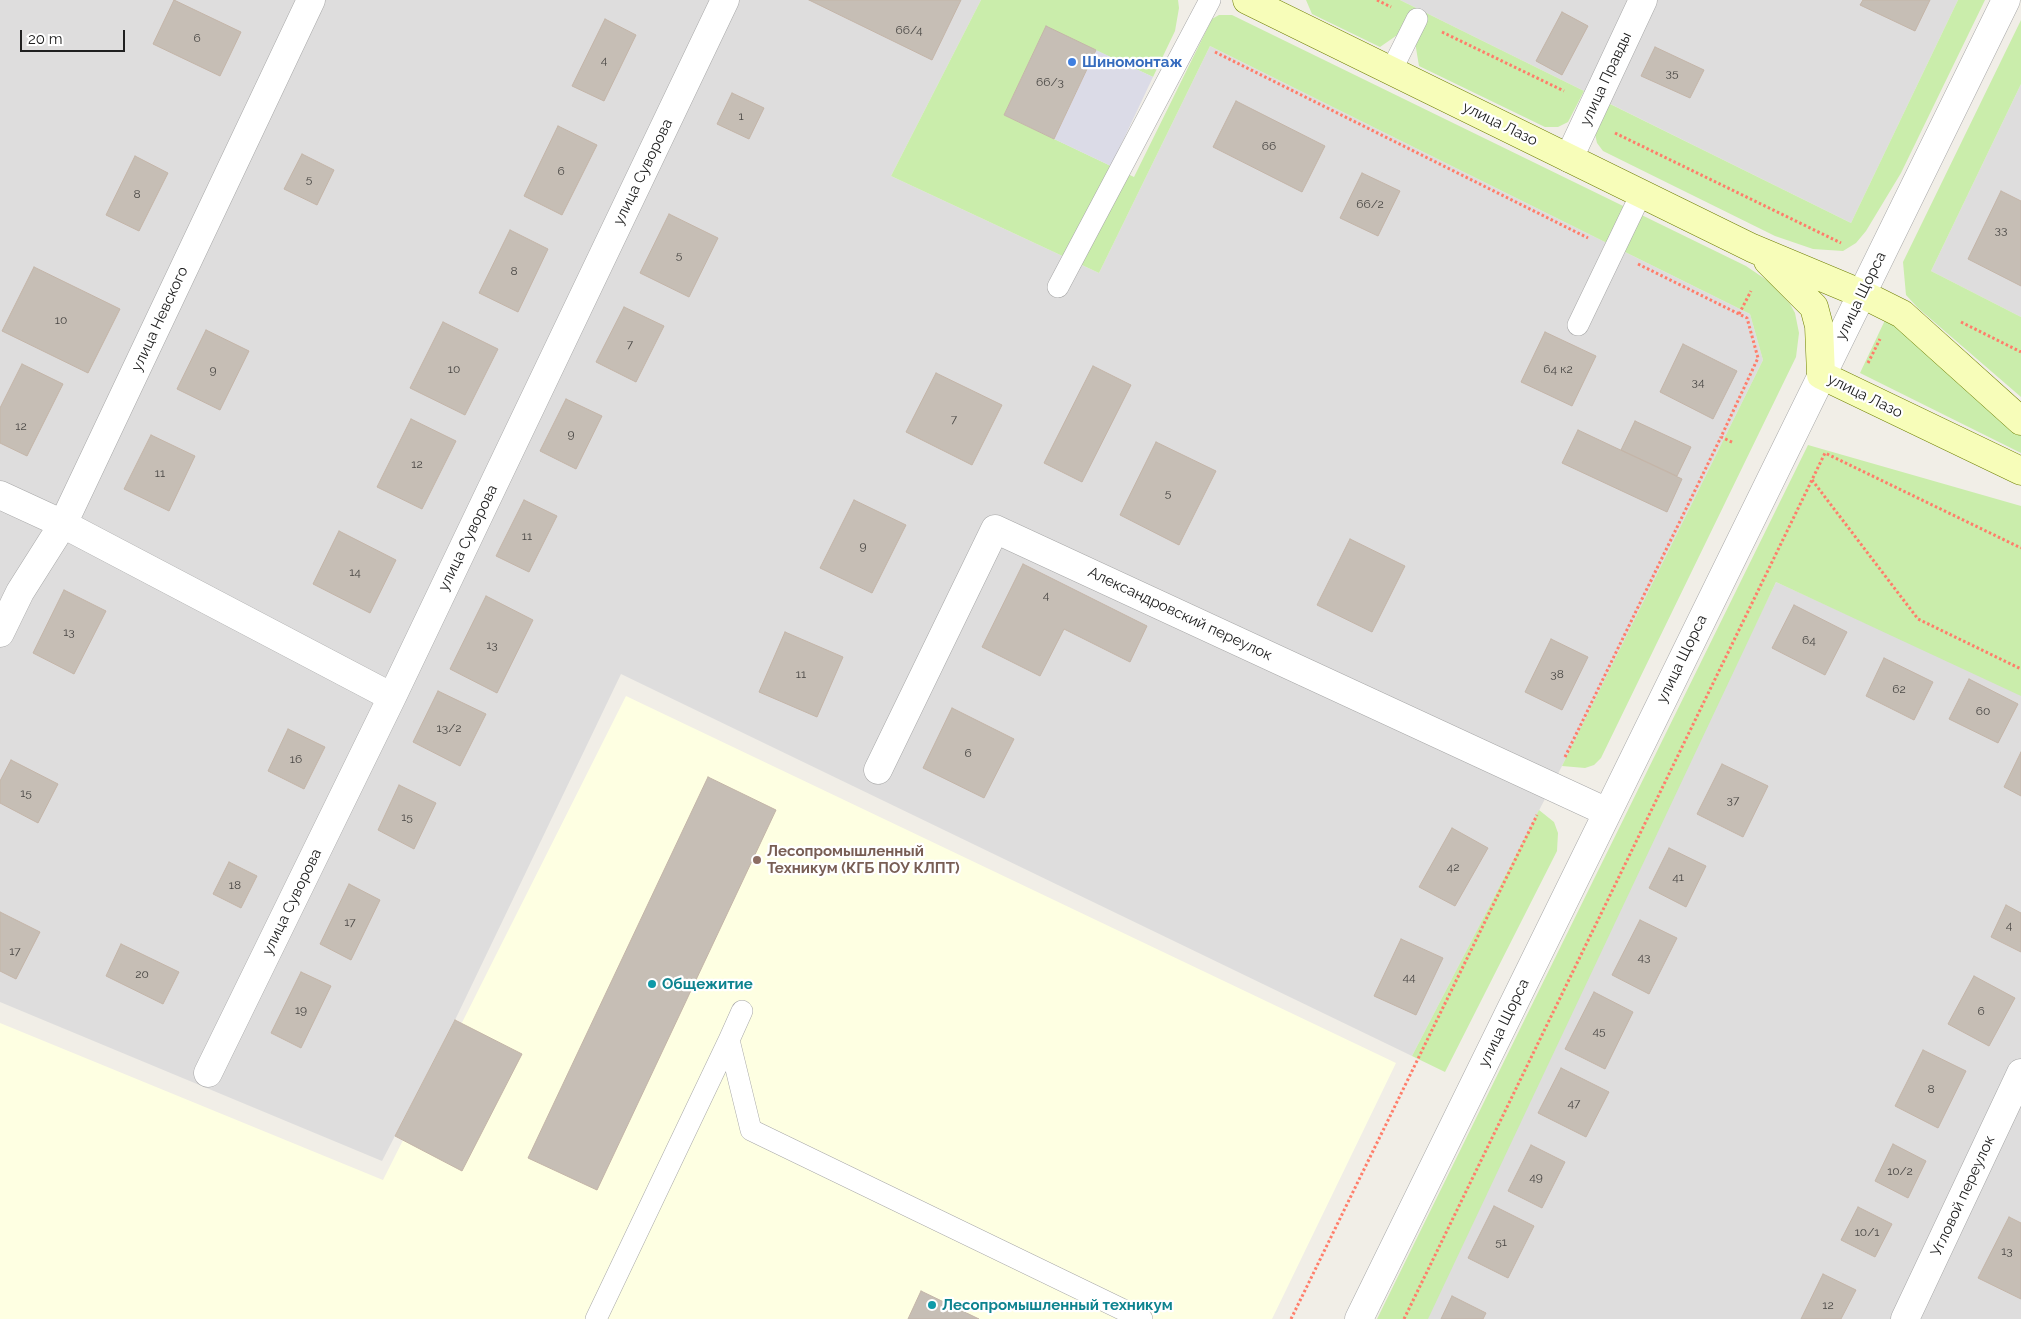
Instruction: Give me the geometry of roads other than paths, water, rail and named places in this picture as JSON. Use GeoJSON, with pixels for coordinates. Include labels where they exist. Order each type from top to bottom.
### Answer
{"type":"FeatureCollection","features":[{"type":"Feature","properties":{"kind":"main road","name":"улица Лазо"},"geometry":{"type":"LineString","coordinates":[[1247,0],[1277,6],[1392,71],[1641,194],[1752,248],[1862,294],[1902,314],[2021,421]]}},
{"type":"Feature","properties":{"kind":"main road","name":"улица Лазо"},"geometry":{"type":"LineString","coordinates":[[1752,248],[1796,287],[1814,307],[1819,326],[1821,375],[2021,471]]}},
{"type":"Feature","properties":{"kind":"street","name":"улица Невского"},"geometry":{"type":"LineString","coordinates":[[0,633],[20,592],[63,524],[311,0]]}},
{"type":"Feature","properties":{"kind":"street","name":"улица Суворова"},"geometry":{"type":"LineString","coordinates":[[208,1073],[392,697],[725,0]]}},
{"type":"Feature","properties":{"kind":"street","name":"улица Правды"},"geometry":{"type":"LineString","coordinates":[[1569,158],[1643,0]]}},
{"type":"Feature","properties":{"kind":"street","name":"улица Щорса"},"geometry":{"type":"LineString","coordinates":[[1359,1319],[2006,0]]}},
{"type":"Feature","properties":{"kind":"street"},"geometry":{"type":"LineString","coordinates":[[0,495],[63,524],[392,697]]}},
{"type":"Feature","properties":{"kind":"street","name":"Александровский переулок"},"geometry":{"type":"LineString","coordinates":[[878,770],[995,529],[1607,812]]}},
{"type":"Feature","properties":{"kind":"street","name":"Угловой переулок"},"geometry":{"type":"LineString","coordinates":[[1905,1319],[2012,1115],[2021,1072]]}},
{"type":"Feature","properties":{"kind":"lane"},"geometry":{"type":"LineString","coordinates":[[1058,287],[1210,0]]}},
{"type":"Feature","properties":{"kind":"lane"},"geometry":{"type":"LineString","coordinates":[[1392,71],[1417,20]]}},
{"type":"Feature","properties":{"kind":"lane"},"geometry":{"type":"LineString","coordinates":[[1578,325],[1641,194]]}},
{"type":"Feature","properties":{"kind":"lane"},"geometry":{"type":"LineString","coordinates":[[596,1319],[742,1011]]}},
{"type":"Feature","properties":{"kind":"lane"},"geometry":{"type":"LineString","coordinates":[[729,1040],[751,1130],[1142,1319]]}},
{"type":"Feature","properties":{"kind":"place","name":"Шиномонтаж"},"geometry":{"type":"Point","coordinates":[1072,62]}},
{"type":"Feature","properties":{"kind":"place","name":"Лесопромышленный Техникум (КГБ ПОУ КЛПТ)"},"geometry":{"type":"Point","coordinates":[757,860]}},
{"type":"Feature","properties":{"kind":"place","name":"Общежитие"},"geometry":{"type":"Point","coordinates":[652,984]}},
{"type":"Feature","properties":{"kind":"place","name":"Лесопромышленный техникум"},"geometry":{"type":"Point","coordinates":[932,1305]}}]}
